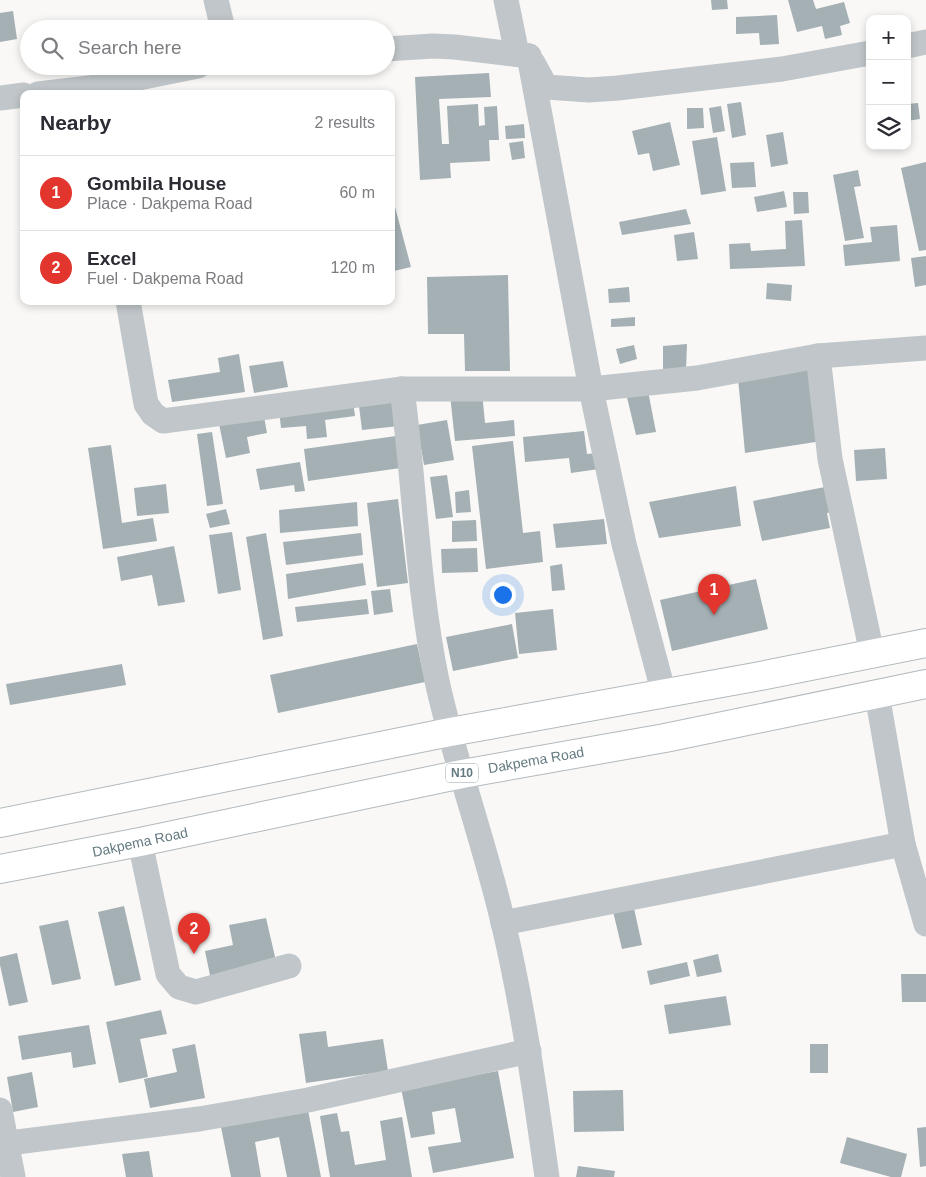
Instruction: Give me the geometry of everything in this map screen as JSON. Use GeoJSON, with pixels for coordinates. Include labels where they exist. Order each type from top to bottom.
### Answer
{"type":"FeatureCollection","features":[{"type":"Feature","properties":{"kind":"highway"},"geometry":{"type":"LineString","coordinates":[[0,823],[450,732],[755,677],[926,643]]}},
{"type":"Feature","properties":{"kind":"highway","name":"Dakpema Road"},"geometry":{"type":"LineString","coordinates":[[0,869],[140,842],[462,774],[665,738],[926,684]]}},
{"type":"Feature","properties":{"kind":"street"},"geometry":{"type":"LineString","coordinates":[[216,0],[221,20]]}},
{"type":"Feature","properties":{"kind":"street"},"geometry":{"type":"LineString","coordinates":[[506,0],[517,54],[529,56]]}},
{"type":"Feature","properties":{"kind":"street"},"geometry":{"type":"LineString","coordinates":[[911,45],[926,42]]}},
{"type":"Feature","properties":{"kind":"street"},"geometry":{"type":"LineString","coordinates":[[395,48],[433,46],[456,47],[529,56]]}},
{"type":"Feature","properties":{"kind":"street"},"geometry":{"type":"LineString","coordinates":[[529,56],[546,87],[589,90],[782,69],[866,54]]}},
{"type":"Feature","properties":{"kind":"street"},"geometry":{"type":"LineString","coordinates":[[529,56],[591,389],[624,544],[664,694]]}},
{"type":"Feature","properties":{"kind":"street"},"geometry":{"type":"LineString","coordinates":[[94,90],[159,75]]}},
{"type":"Feature","properties":{"kind":"street"},"geometry":{"type":"LineString","coordinates":[[0,98],[20,96]]}},
{"type":"Feature","properties":{"kind":"street"},"geometry":{"type":"LineString","coordinates":[[129,305],[146,404],[153,414],[164,421],[402,388],[591,389],[697,378],[818,356],[926,348]]}},
{"type":"Feature","properties":{"kind":"street"},"geometry":{"type":"LineString","coordinates":[[818,356],[830,459],[872,653]]}},
{"type":"Feature","properties":{"kind":"street"},"geometry":{"type":"LineString","coordinates":[[402,388],[409,441],[424,601],[437,681],[503,923],[529,1051],[547,1177]]}},
{"type":"Feature","properties":{"kind":"street"},"geometry":{"type":"LineString","coordinates":[[877,694],[903,844],[926,924]]}},
{"type":"Feature","properties":{"kind":"street"},"geometry":{"type":"LineString","coordinates":[[140,842],[168,974],[179,987],[196,992],[289,966]]}},
{"type":"Feature","properties":{"kind":"street"},"geometry":{"type":"LineString","coordinates":[[503,923],[903,844]]}},
{"type":"Feature","properties":{"kind":"street"},"geometry":{"type":"LineString","coordinates":[[3,1144],[199,1119],[308,1100],[529,1051]]}},
{"type":"Feature","properties":{"kind":"street"},"geometry":{"type":"LineString","coordinates":[[0,1110],[3,1144],[13,1177]]}},
{"type":"Feature","properties":{"kind":"building"},"geometry":{"type":"Polygon","coordinates":[[[711,0],[727,0],[728,9],[712,10],[711,0]]]}},
{"type":"Feature","properties":{"kind":"building"},"geometry":{"type":"Polygon","coordinates":[[[788,0],[813,0],[816,9],[844,2],[850,23],[840,26],[842,35],[825,39],[822,26],[797,32],[788,0]]]}},
{"type":"Feature","properties":{"kind":"building"},"geometry":{"type":"Polygon","coordinates":[[[13,11],[17,39],[0,42],[0,13],[13,11]]]}},
{"type":"Feature","properties":{"kind":"building"},"geometry":{"type":"Polygon","coordinates":[[[777,15],[779,44],[760,45],[759,33],[736,34],[736,17],[777,15]]]}},
{"type":"Feature","properties":{"kind":"building"},"geometry":{"type":"Polygon","coordinates":[[[489,73],[491,97],[439,99],[442,144],[449,144],[447,106],[478,104],[479,126],[485,125],[484,107],[497,106],[499,140],[489,140],[490,161],[450,163],[451,178],[420,180],[415,77],[489,73]]]}},
{"type":"Feature","properties":{"kind":"building"},"geometry":{"type":"Polygon","coordinates":[[[741,102],[746,135],[732,138],[727,104],[741,102]]]}},
{"type":"Feature","properties":{"kind":"building"},"geometry":{"type":"Polygon","coordinates":[[[918,103],[920,119],[911,120],[911,104],[918,103]]]}},
{"type":"Feature","properties":{"kind":"building"},"geometry":{"type":"Polygon","coordinates":[[[721,106],[725,131],[713,133],[709,108],[721,106]]]}},
{"type":"Feature","properties":{"kind":"building"},"geometry":{"type":"Polygon","coordinates":[[[687,108],[703,108],[704,128],[687,129],[687,108]]]}},
{"type":"Feature","properties":{"kind":"building"},"geometry":{"type":"Polygon","coordinates":[[[670,122],[680,165],[653,171],[649,153],[638,155],[632,131],[670,122]]]}},
{"type":"Feature","properties":{"kind":"building"},"geometry":{"type":"Polygon","coordinates":[[[524,124],[525,138],[506,139],[505,126],[524,124]]]}},
{"type":"Feature","properties":{"kind":"building"},"geometry":{"type":"Polygon","coordinates":[[[783,132],[788,164],[771,167],[766,135],[783,132]]]}},
{"type":"Feature","properties":{"kind":"building"},"geometry":{"type":"Polygon","coordinates":[[[717,137],[726,191],[701,195],[692,141],[717,137]]]}},
{"type":"Feature","properties":{"kind":"building"},"geometry":{"type":"Polygon","coordinates":[[[523,141],[525,158],[512,160],[509,143],[523,141]]]}},
{"type":"Feature","properties":{"kind":"building"},"geometry":{"type":"Polygon","coordinates":[[[754,162],[756,187],[732,188],[730,163],[754,162]]]}},
{"type":"Feature","properties":{"kind":"building"},"geometry":{"type":"Polygon","coordinates":[[[926,162],[926,250],[919,251],[901,168],[926,162]]]}},
{"type":"Feature","properties":{"kind":"building"},"geometry":{"type":"Polygon","coordinates":[[[858,170],[861,186],[854,187],[864,238],[845,241],[833,175],[858,170]]]}},
{"type":"Feature","properties":{"kind":"building"},"geometry":{"type":"Polygon","coordinates":[[[784,191],[787,207],[757,212],[754,197],[784,191]]]}},
{"type":"Feature","properties":{"kind":"building"},"geometry":{"type":"Polygon","coordinates":[[[793,192],[808,192],[809,213],[794,214],[793,192]]]}},
{"type":"Feature","properties":{"kind":"building"},"geometry":{"type":"Polygon","coordinates":[[[395,207],[411,267],[395,271],[395,207]]]}},
{"type":"Feature","properties":{"kind":"building"},"geometry":{"type":"Polygon","coordinates":[[[686,209],[691,224],[622,235],[619,222],[686,209]]]}},
{"type":"Feature","properties":{"kind":"building"},"geometry":{"type":"Polygon","coordinates":[[[802,220],[805,266],[730,269],[729,244],[750,243],[751,251],[786,249],[785,221],[802,220]]]}},
{"type":"Feature","properties":{"kind":"building"},"geometry":{"type":"Polygon","coordinates":[[[897,225],[900,261],[845,266],[843,245],[872,242],[870,227],[897,225]]]}},
{"type":"Feature","properties":{"kind":"building"},"geometry":{"type":"Polygon","coordinates":[[[694,232],[698,259],[677,261],[674,235],[694,232]]]}},
{"type":"Feature","properties":{"kind":"building"},"geometry":{"type":"Polygon","coordinates":[[[926,256],[926,285],[915,287],[911,258],[926,256]]]}},
{"type":"Feature","properties":{"kind":"building"},"geometry":{"type":"Polygon","coordinates":[[[508,275],[510,371],[465,371],[464,334],[428,334],[427,277],[508,275]]]}},
{"type":"Feature","properties":{"kind":"building"},"geometry":{"type":"Polygon","coordinates":[[[767,283],[792,285],[791,301],[766,299],[767,283]]]}},
{"type":"Feature","properties":{"kind":"building"},"geometry":{"type":"Polygon","coordinates":[[[629,287],[630,302],[609,303],[608,289],[629,287]]]}},
{"type":"Feature","properties":{"kind":"building"},"geometry":{"type":"Polygon","coordinates":[[[635,317],[635,326],[611,327],[611,319],[635,317]]]}},
{"type":"Feature","properties":{"kind":"building"},"geometry":{"type":"Polygon","coordinates":[[[687,344],[686,371],[663,371],[663,346],[687,344]]]}},
{"type":"Feature","properties":{"kind":"building"},"geometry":{"type":"Polygon","coordinates":[[[634,345],[637,359],[620,364],[616,349],[634,345]]]}},
{"type":"Feature","properties":{"kind":"building"},"geometry":{"type":"Polygon","coordinates":[[[239,354],[245,392],[172,402],[168,380],[220,372],[218,358],[239,354]]]}},
{"type":"Feature","properties":{"kind":"building"},"geometry":{"type":"Polygon","coordinates":[[[283,361],[288,387],[254,393],[249,366],[283,361]]]}},
{"type":"Feature","properties":{"kind":"building"},"geometry":{"type":"Polygon","coordinates":[[[809,368],[822,441],[745,453],[738,378],[809,368]]]}},
{"type":"Feature","properties":{"kind":"building"},"geometry":{"type":"Polygon","coordinates":[[[647,386],[656,432],[636,435],[625,389],[647,386]]]}},
{"type":"Feature","properties":{"kind":"building"},"geometry":{"type":"Polygon","coordinates":[[[482,392],[485,423],[514,420],[515,436],[455,441],[450,395],[482,392]]]}},
{"type":"Feature","properties":{"kind":"building"},"geometry":{"type":"Polygon","coordinates":[[[394,393],[399,426],[362,430],[358,398],[394,393]]]}},
{"type":"Feature","properties":{"kind":"building"},"geometry":{"type":"Polygon","coordinates":[[[353,401],[355,416],[325,420],[327,437],[307,439],[306,426],[281,428],[279,410],[353,401]]]}},
{"type":"Feature","properties":{"kind":"building"},"geometry":{"type":"Polygon","coordinates":[[[263,411],[267,433],[247,437],[250,453],[226,458],[218,419],[263,411]]]}},
{"type":"Feature","properties":{"kind":"building"},"geometry":{"type":"Polygon","coordinates":[[[447,420],[454,460],[424,465],[417,425],[447,420]]]}},
{"type":"Feature","properties":{"kind":"building"},"geometry":{"type":"Polygon","coordinates":[[[584,431],[587,454],[597,453],[599,469],[571,473],[569,458],[525,462],[523,437],[584,431]]]}},
{"type":"Feature","properties":{"kind":"building"},"geometry":{"type":"Polygon","coordinates":[[[212,432],[223,504],[207,506],[197,434],[212,432]]]}},
{"type":"Feature","properties":{"kind":"building"},"geometry":{"type":"Polygon","coordinates":[[[403,435],[408,467],[308,481],[304,449],[403,435]]]}},
{"type":"Feature","properties":{"kind":"building"},"geometry":{"type":"Polygon","coordinates":[[[513,441],[523,533],[540,531],[543,562],[486,569],[472,446],[513,441]]]}},
{"type":"Feature","properties":{"kind":"building"},"geometry":{"type":"Polygon","coordinates":[[[111,445],[122,523],[153,518],[157,541],[103,549],[88,448],[111,445]]]}},
{"type":"Feature","properties":{"kind":"building"},"geometry":{"type":"Polygon","coordinates":[[[885,448],[887,479],[856,481],[854,450],[885,448]]]}},
{"type":"Feature","properties":{"kind":"building"},"geometry":{"type":"Polygon","coordinates":[[[300,462],[305,491],[295,492],[294,485],[260,490],[256,469],[300,462]]]}},
{"type":"Feature","properties":{"kind":"building"},"geometry":{"type":"Polygon","coordinates":[[[447,475],[453,517],[436,519],[430,477],[447,475]]]}},
{"type":"Feature","properties":{"kind":"building"},"geometry":{"type":"Polygon","coordinates":[[[166,484],[169,513],[137,516],[134,488],[166,484]]]}},
{"type":"Feature","properties":{"kind":"building"},"geometry":{"type":"Polygon","coordinates":[[[736,486],[741,526],[659,538],[649,502],[736,486]]]}},
{"type":"Feature","properties":{"kind":"building"},"geometry":{"type":"Polygon","coordinates":[[[825,487],[838,511],[827,513],[830,528],[762,541],[753,501],[825,487]]]}},
{"type":"Feature","properties":{"kind":"building"},"geometry":{"type":"Polygon","coordinates":[[[469,490],[471,512],[456,513],[455,492],[469,490]]]}},
{"type":"Feature","properties":{"kind":"building"},"geometry":{"type":"Polygon","coordinates":[[[398,499],[408,583],[377,587],[367,503],[398,499]]]}},
{"type":"Feature","properties":{"kind":"building"},"geometry":{"type":"Polygon","coordinates":[[[357,502],[358,526],[280,533],[279,510],[357,502]]]}},
{"type":"Feature","properties":{"kind":"building"},"geometry":{"type":"Polygon","coordinates":[[[226,509],[230,524],[210,528],[206,514],[226,509]]]}},
{"type":"Feature","properties":{"kind":"building"},"geometry":{"type":"Polygon","coordinates":[[[604,519],[607,544],[556,548],[553,524],[604,519]]]}},
{"type":"Feature","properties":{"kind":"building"},"geometry":{"type":"Polygon","coordinates":[[[476,520],[477,541],[452,542],[452,521],[476,520]]]}},
{"type":"Feature","properties":{"kind":"building"},"geometry":{"type":"Polygon","coordinates":[[[232,532],[241,590],[218,594],[209,535],[232,532]]]}},
{"type":"Feature","properties":{"kind":"building"},"geometry":{"type":"Polygon","coordinates":[[[266,533],[283,636],[263,640],[246,537],[266,533]]]}},
{"type":"Feature","properties":{"kind":"building"},"geometry":{"type":"Polygon","coordinates":[[[361,533],[363,555],[286,565],[283,542],[361,533]]]}},
{"type":"Feature","properties":{"kind":"building"},"geometry":{"type":"Polygon","coordinates":[[[174,546],[185,602],[158,606],[152,575],[121,581],[117,557],[174,546]]]}},
{"type":"Feature","properties":{"kind":"building"},"geometry":{"type":"Polygon","coordinates":[[[477,548],[478,572],[442,573],[441,549],[477,548]]]}},
{"type":"Feature","properties":{"kind":"building"},"geometry":{"type":"Polygon","coordinates":[[[363,563],[366,585],[288,599],[286,574],[363,563]]]}},
{"type":"Feature","properties":{"kind":"building"},"geometry":{"type":"Polygon","coordinates":[[[562,564],[565,590],[552,591],[550,566],[562,564]]]}},
{"type":"Feature","properties":{"kind":"building"},"geometry":{"type":"Polygon","coordinates":[[[756,579],[768,629],[672,651],[660,600],[756,579]]]}},
{"type":"Feature","properties":{"kind":"building"},"geometry":{"type":"Polygon","coordinates":[[[390,589],[393,612],[374,615],[371,591],[390,589]]]}},
{"type":"Feature","properties":{"kind":"building"},"geometry":{"type":"Polygon","coordinates":[[[367,599],[369,614],[297,622],[295,607],[367,599]]]}},
{"type":"Feature","properties":{"kind":"building"},"geometry":{"type":"Polygon","coordinates":[[[553,609],[557,650],[519,654],[515,613],[553,609]]]}},
{"type":"Feature","properties":{"kind":"building"},"geometry":{"type":"Polygon","coordinates":[[[512,624],[518,658],[453,671],[446,637],[512,624]]]}},
{"type":"Feature","properties":{"kind":"building"},"geometry":{"type":"Polygon","coordinates":[[[417,644],[425,682],[278,713],[270,675],[417,644]]]}},
{"type":"Feature","properties":{"kind":"building"},"geometry":{"type":"Polygon","coordinates":[[[122,664],[126,685],[10,705],[6,684],[122,664]]]}},
{"type":"Feature","properties":{"kind":"building"},"geometry":{"type":"Polygon","coordinates":[[[632,899],[642,945],[622,949],[611,903],[632,899]]]}},
{"type":"Feature","properties":{"kind":"building"},"geometry":{"type":"Polygon","coordinates":[[[124,906],[141,980],[115,986],[98,912],[124,906]]]}},
{"type":"Feature","properties":{"kind":"building"},"geometry":{"type":"Polygon","coordinates":[[[266,918],[276,961],[211,980],[205,951],[233,945],[229,925],[266,918]]]}},
{"type":"Feature","properties":{"kind":"building"},"geometry":{"type":"Polygon","coordinates":[[[68,920],[81,979],[52,985],[39,926],[68,920]]]}},
{"type":"Feature","properties":{"kind":"building"},"geometry":{"type":"Polygon","coordinates":[[[17,953],[28,1002],[9,1006],[0,957],[17,953]]]}},
{"type":"Feature","properties":{"kind":"building"},"geometry":{"type":"Polygon","coordinates":[[[718,954],[722,972],[697,977],[693,960],[718,954]]]}},
{"type":"Feature","properties":{"kind":"building"},"geometry":{"type":"Polygon","coordinates":[[[687,962],[690,976],[650,985],[647,971],[687,962]]]}},
{"type":"Feature","properties":{"kind":"building"},"geometry":{"type":"Polygon","coordinates":[[[901,974],[926,974],[926,1002],[902,1002],[901,974]]]}},
{"type":"Feature","properties":{"kind":"building"},"geometry":{"type":"Polygon","coordinates":[[[726,996],[731,1025],[669,1034],[664,1005],[726,996]]]}},
{"type":"Feature","properties":{"kind":"building"},"geometry":{"type":"Polygon","coordinates":[[[161,1010],[167,1034],[140,1039],[148,1077],[119,1083],[106,1022],[161,1010]]]}},
{"type":"Feature","properties":{"kind":"building"},"geometry":{"type":"Polygon","coordinates":[[[89,1025],[96,1064],[73,1068],[71,1052],[22,1060],[18,1036],[89,1025]]]}},
{"type":"Feature","properties":{"kind":"building"},"geometry":{"type":"Polygon","coordinates":[[[326,1031],[328,1047],[383,1039],[388,1071],[306,1083],[299,1034],[326,1031]]]}},
{"type":"Feature","properties":{"kind":"building"},"geometry":{"type":"Polygon","coordinates":[[[195,1044],[205,1098],[150,1108],[144,1079],[177,1072],[172,1049],[195,1044]]]}},
{"type":"Feature","properties":{"kind":"building"},"geometry":{"type":"Polygon","coordinates":[[[810,1044],[828,1044],[828,1073],[810,1073],[810,1044]]]}},
{"type":"Feature","properties":{"kind":"building"},"geometry":{"type":"Polygon","coordinates":[[[498,1071],[514,1158],[433,1173],[428,1147],[461,1142],[455,1108],[432,1112],[435,1134],[411,1138],[401,1088],[498,1071]]]}},
{"type":"Feature","properties":{"kind":"building"},"geometry":{"type":"Polygon","coordinates":[[[32,1072],[38,1107],[13,1112],[7,1077],[32,1072]]]}},
{"type":"Feature","properties":{"kind":"building"},"geometry":{"type":"Polygon","coordinates":[[[623,1090],[624,1131],[574,1132],[573,1091],[623,1090]]]}},
{"type":"Feature","properties":{"kind":"building"},"geometry":{"type":"Polygon","coordinates":[[[307,1105],[321,1177],[287,1177],[279,1137],[255,1142],[261,1177],[231,1177],[220,1122],[307,1105]]]}},
{"type":"Feature","properties":{"kind":"building"},"geometry":{"type":"Polygon","coordinates":[[[337,1113],[341,1132],[349,1131],[355,1165],[386,1160],[380,1121],[402,1117],[412,1177],[330,1177],[320,1116],[337,1113]]]}},
{"type":"Feature","properties":{"kind":"building"},"geometry":{"type":"Polygon","coordinates":[[[926,1127],[926,1166],[920,1167],[917,1128],[926,1127]]]}},
{"type":"Feature","properties":{"kind":"building"},"geometry":{"type":"Polygon","coordinates":[[[847,1137],[907,1154],[901,1177],[891,1177],[840,1163],[847,1137]]]}},
{"type":"Feature","properties":{"kind":"building"},"geometry":{"type":"Polygon","coordinates":[[[149,1151],[153,1177],[126,1177],[122,1154],[149,1151]]]}},
{"type":"Feature","properties":{"kind":"building"},"geometry":{"type":"Polygon","coordinates":[[[578,1166],[615,1171],[614,1177],[576,1177],[578,1166]]]}},
{"type":"Feature","properties":{"kind":"place","name":"Gombila House"},"geometry":{"type":"Point","coordinates":[714,615]}},
{"type":"Feature","properties":{"kind":"place","name":"Excel"},"geometry":{"type":"Point","coordinates":[194,954]}}]}
